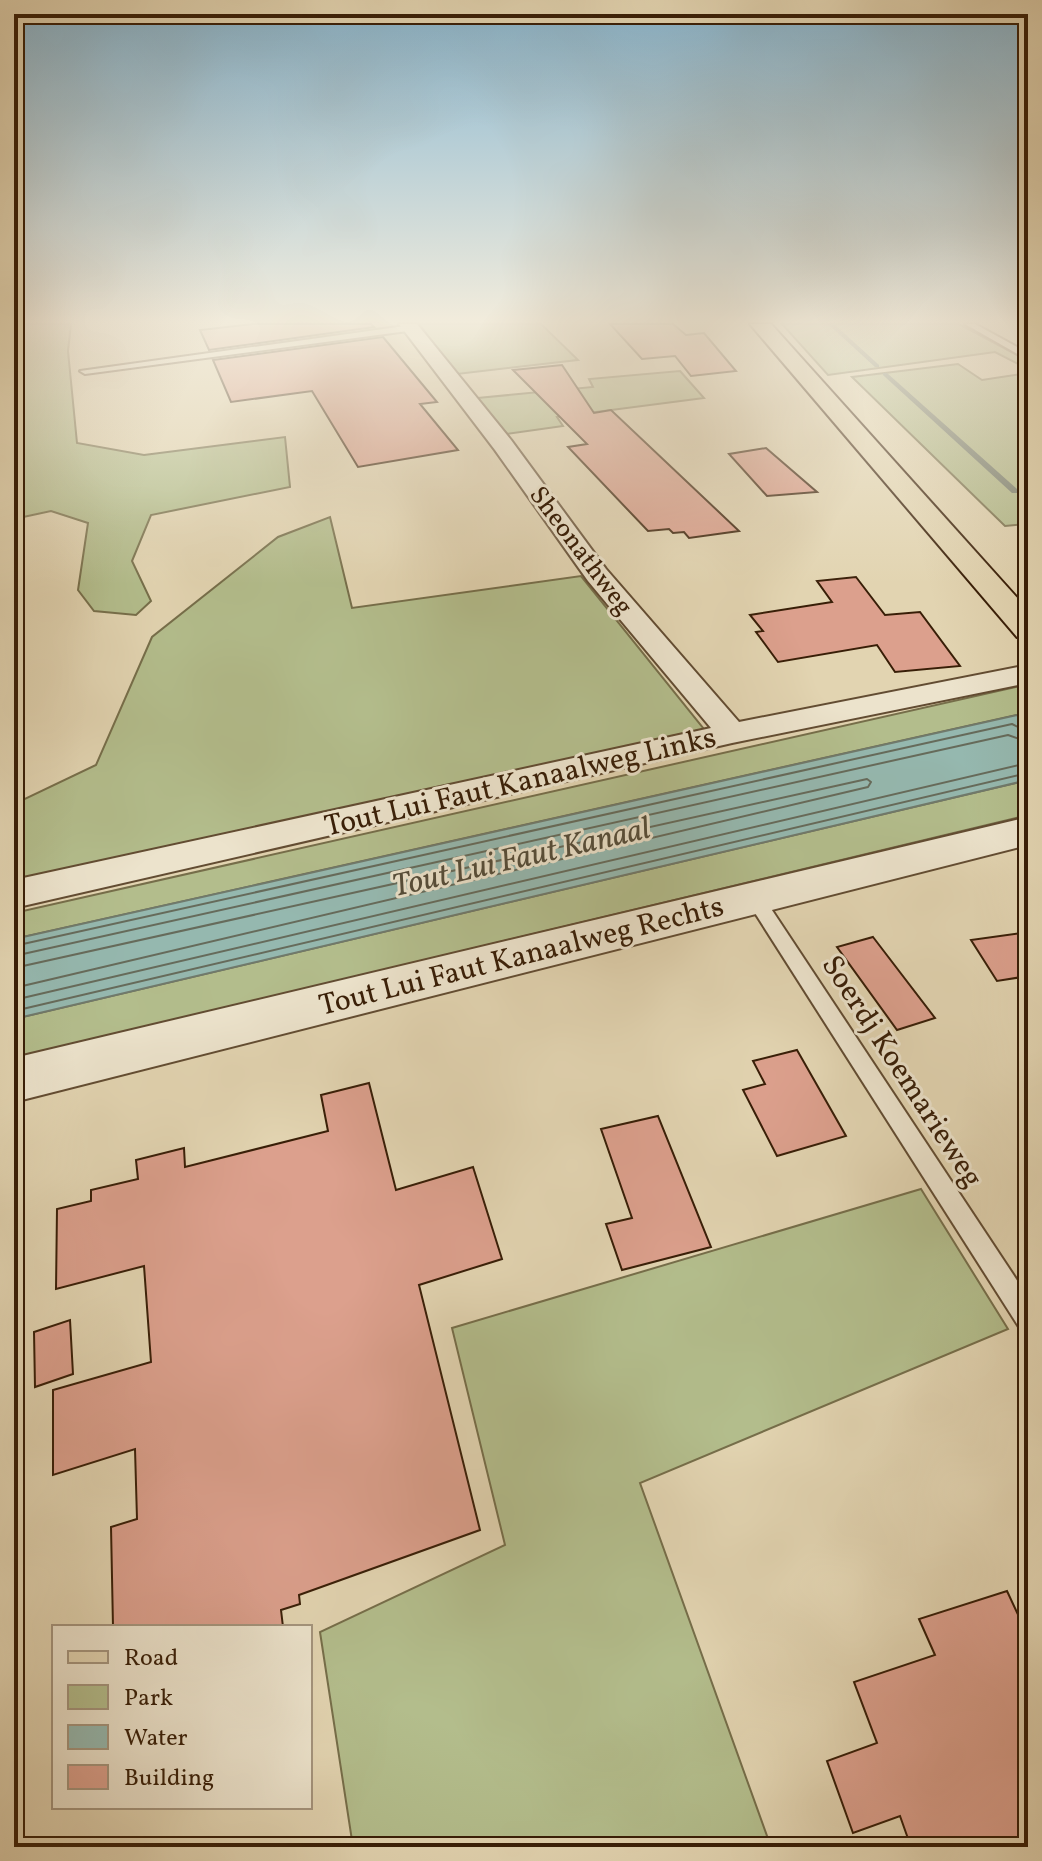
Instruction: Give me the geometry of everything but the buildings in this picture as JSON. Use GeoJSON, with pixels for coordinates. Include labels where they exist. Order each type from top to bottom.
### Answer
{"type":"FeatureCollection","features":[{"type":"Feature","properties":{"kind":"main road"},"geometry":{"type":"LineString","coordinates":[[836,411],[1028,630]]}},
{"type":"Feature","properties":{"kind":"street","name":"Sheonathweg"},"geometry":{"type":"LineString","coordinates":[[476,411],[597,575],[732,733]]}},
{"type":"Feature","properties":{"kind":"street","name":"Tout Lui Faut Kanaalweg Links"},"geometry":{"type":"LineString","coordinates":[[14,894],[732,733],[1028,674]]}},
{"type":"Feature","properties":{"kind":"street","name":"Tout Lui Faut Kanaalweg Rechts"},"geometry":{"type":"LineString","coordinates":[[14,1080],[1028,831]]}},
{"type":"Feature","properties":{"kind":"lane","name":"Soerdj Koemarieweg"},"geometry":{"type":"LineString","coordinates":[[754,897],[1028,1318]]}},
{"type":"Feature","properties":{"kind":"green space"},"geometry":{"type":"Polygon","coordinates":[[[14,411],[74,411],[77,443],[144,455],[285,437],[290,487],[151,515],[132,561],[151,601],[136,615],[94,611],[78,590],[88,523],[51,511],[14,519],[14,411]]]}},
{"type":"Feature","properties":{"kind":"green space"},"geometry":{"type":"Polygon","coordinates":[[[488,411],[605,411],[557,417],[563,426],[507,434],[488,411]]]}},
{"type":"Feature","properties":{"kind":"green space"},"geometry":{"type":"Polygon","coordinates":[[[887,411],[1028,411],[1028,524],[1005,526],[887,411]]]}},
{"type":"Feature","properties":{"kind":"green space"},"geometry":{"type":"Polygon","coordinates":[[[330,517],[352,608],[581,576],[704,729],[17,881],[14,804],[96,765],[152,637],[278,537],[330,517]]]}},
{"type":"Feature","properties":{"kind":"green space"},"geometry":{"type":"Polygon","coordinates":[[[1020,686],[1028,689],[1028,728],[1016,715],[14,939],[14,913],[1020,686]]]}},
{"type":"Feature","properties":{"kind":"green space"},"geometry":{"type":"Polygon","coordinates":[[[1028,780],[1028,815],[14,1059],[14,1019],[1028,780]]]}},
{"type":"Feature","properties":{"kind":"green space"},"geometry":{"type":"Polygon","coordinates":[[[921,1189],[1008,1329],[640,1483],[771,1847],[353,1847],[320,1632],[505,1545],[452,1328],[921,1189]]]}},
{"type":"Feature","properties":{"kind":"water","name":"Tout Lui Faut Kanaal"},"geometry":{"type":"Polygon","coordinates":[[[1017,715],[1028,728],[1028,780],[14,1019],[14,939],[1017,715]]]}},
{"type":"Feature","properties":{"kind":"waterway"},"geometry":{"type":"LineString","coordinates":[[926,411],[1015,491],[1028,491]]}}]}
